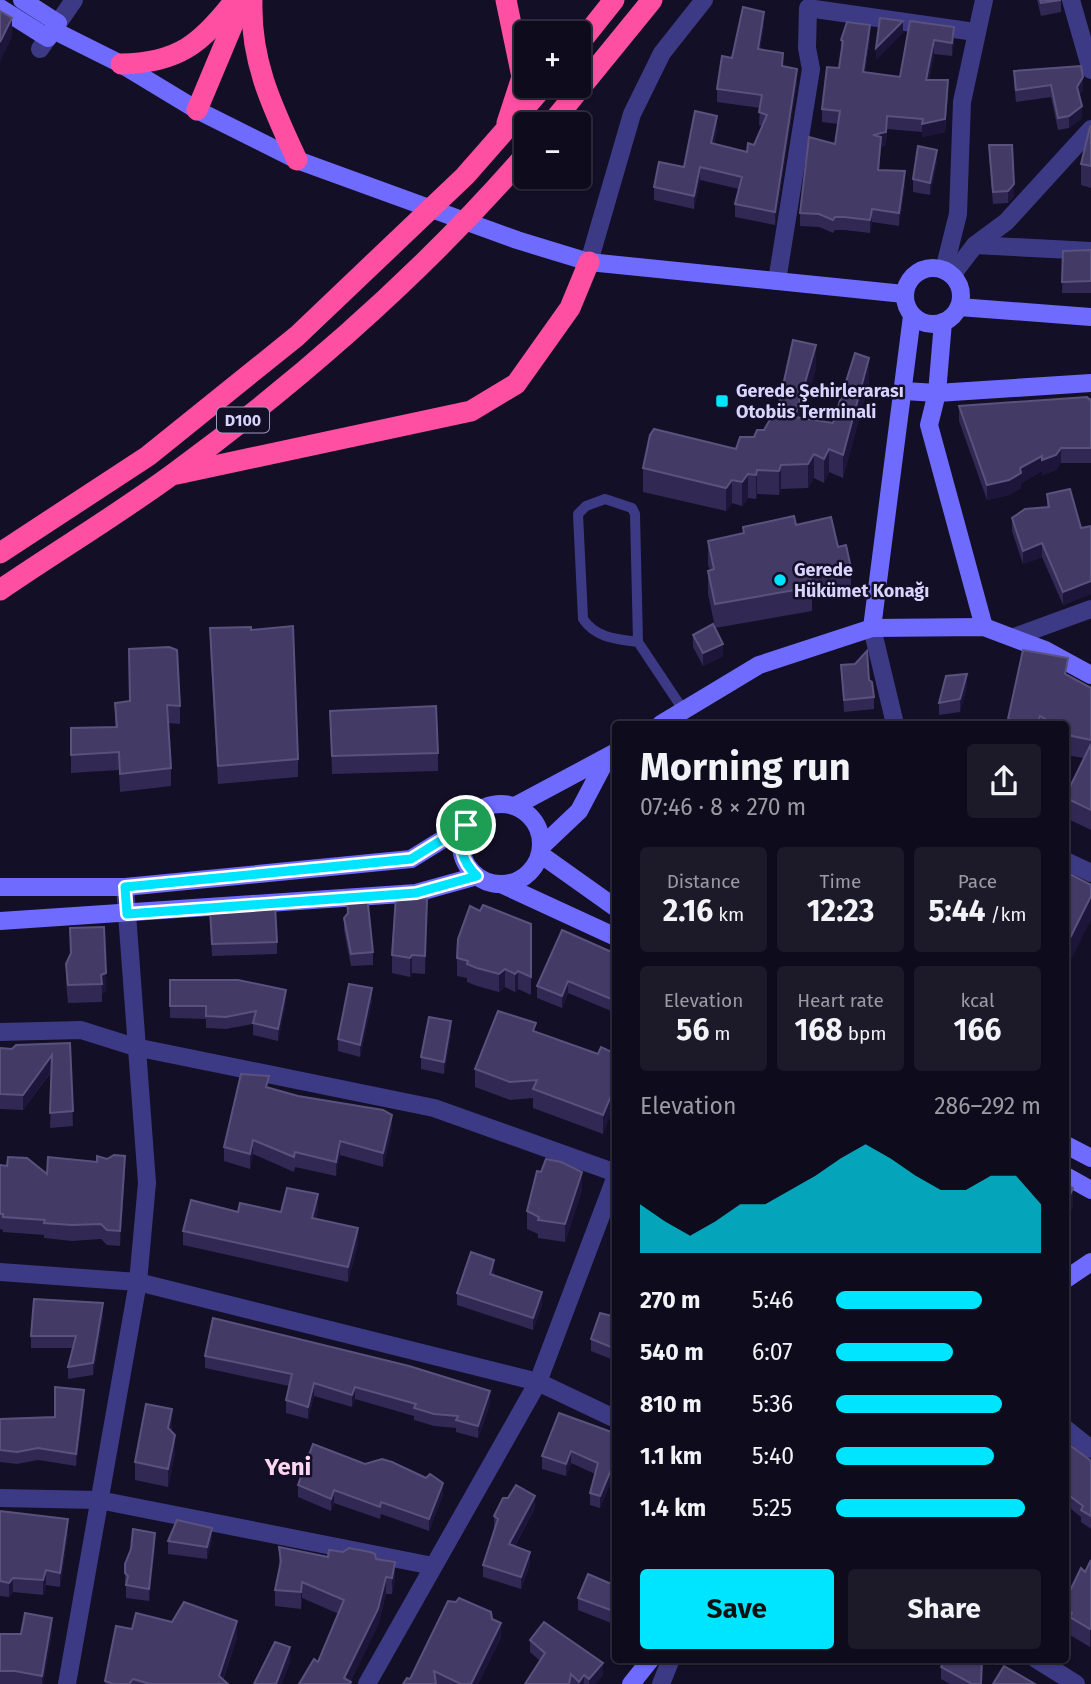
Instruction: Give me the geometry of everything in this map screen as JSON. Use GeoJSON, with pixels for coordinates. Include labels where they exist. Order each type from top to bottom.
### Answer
{"type":"FeatureCollection","features":[{"type":"Feature","properties":{"kind":"highway"},"geometry":{"type":"LineString","coordinates":[[121,64],[150,64],[176,56],[215,25],[235,0]]}},
{"type":"Feature","properties":{"kind":"highway"},"geometry":{"type":"LineString","coordinates":[[197,110],[243,0]]}},
{"type":"Feature","properties":{"kind":"highway"},"geometry":{"type":"LineString","coordinates":[[252,0],[251,20],[263,85],[297,160]]}},
{"type":"Feature","properties":{"kind":"highway"},"geometry":{"type":"LineString","coordinates":[[503,134],[522,77],[506,0]]}},
{"type":"Feature","properties":{"kind":"highway"},"geometry":{"type":"LineString","coordinates":[[591,29],[614,0]]}},
{"type":"Feature","properties":{"kind":"highway"},"geometry":{"type":"LineString","coordinates":[[561,112],[652,0]]}},
{"type":"Feature","properties":{"kind":"highway","name":"D100"},"geometry":{"type":"LineString","coordinates":[[0,553],[148,456],[297,336],[465,176],[534,98]]}},
{"type":"Feature","properties":{"kind":"highway","name":"D100"},"geometry":{"type":"LineString","coordinates":[[0,590],[171,475],[311,368],[466,224],[514,168]]}},
{"type":"Feature","properties":{"kind":"highway"},"geometry":{"type":"LineString","coordinates":[[171,475],[471,411],[516,384],[570,308],[589,262]]}},
{"type":"Feature","properties":{"kind":"street"},"geometry":{"type":"LineString","coordinates":[[22,0],[50,35]]}},
{"type":"Feature","properties":{"kind":"street"},"geometry":{"type":"LineString","coordinates":[[50,35],[74,0]]}},
{"type":"Feature","properties":{"kind":"street"},"geometry":{"type":"LineString","coordinates":[[589,262],[632,114],[662,53],[704,0]]}},
{"type":"Feature","properties":{"kind":"street"},"geometry":{"type":"LineString","coordinates":[[948,272],[958,214],[962,102],[984,0]]}},
{"type":"Feature","properties":{"kind":"street"},"geometry":{"type":"LineString","coordinates":[[1071,0],[1091,70]]}},
{"type":"Feature","properties":{"kind":"street"},"geometry":{"type":"LineString","coordinates":[[0,8],[50,35],[121,64],[197,110],[297,160],[589,262],[904,293]]}},
{"type":"Feature","properties":{"kind":"street"},"geometry":{"type":"LineString","coordinates":[[776,281],[811,69],[807,48],[808,8],[975,32]]}},
{"type":"Feature","properties":{"kind":"street"},"geometry":{"type":"LineString","coordinates":[[948,272],[1006,222],[1091,130]]}},
{"type":"Feature","properties":{"kind":"street"},"geometry":{"type":"LineString","coordinates":[[975,246],[1091,251]]}},
{"type":"Feature","properties":{"kind":"street"},"geometry":{"type":"LineString","coordinates":[[894,721],[872,628],[912,316],[904,293],[906,285],[918,271],[927,268],[948,272],[961,289],[959,306],[943,322],[927,324],[912,316]]}},
{"type":"Feature","properties":{"kind":"street"},"geometry":{"type":"LineString","coordinates":[[959,306],[1091,317]]}},
{"type":"Feature","properties":{"kind":"street"},"geometry":{"type":"LineString","coordinates":[[943,322],[937,393],[929,425],[984,627]]}},
{"type":"Feature","properties":{"kind":"street"},"geometry":{"type":"LineString","coordinates":[[904,391],[937,393],[1091,383]]}},
{"type":"Feature","properties":{"kind":"street"},"geometry":{"type":"LineString","coordinates":[[1014,637],[1091,609]]}},
{"type":"Feature","properties":{"kind":"street"},"geometry":{"type":"LineString","coordinates":[[666,721],[759,665],[872,628],[984,627],[1014,637],[1091,675]]}},
{"type":"Feature","properties":{"kind":"street"},"geometry":{"type":"LineString","coordinates":[[514,806],[611,755]]}},
{"type":"Feature","properties":{"kind":"street"},"geometry":{"type":"LineString","coordinates":[[501,884],[524,877],[533,869],[541,850],[579,811],[611,755]]}},
{"type":"Feature","properties":{"kind":"street"},"geometry":{"type":"LineString","coordinates":[[612,905],[541,850],[535,821],[514,806],[492,804],[472,816],[466,825],[461,847],[463,858],[477,876],[501,884],[612,935]]}},
{"type":"Feature","properties":{"kind":"street"},"geometry":{"type":"LineString","coordinates":[[0,887],[125,887],[411,859],[466,825]]}},
{"type":"Feature","properties":{"kind":"street"},"geometry":{"type":"LineString","coordinates":[[1069,862],[1091,873]]}},
{"type":"Feature","properties":{"kind":"street"},"geometry":{"type":"LineString","coordinates":[[0,921],[416,893],[477,876]]}},
{"type":"Feature","properties":{"kind":"street"},"geometry":{"type":"LineString","coordinates":[[67,1684],[138,1282],[148,1183],[135,1047],[125,887]]}},
{"type":"Feature","properties":{"kind":"street"},"geometry":{"type":"LineString","coordinates":[[0,1032],[81,1030],[135,1047],[434,1108],[612,1174]]}},
{"type":"Feature","properties":{"kind":"street"},"geometry":{"type":"LineString","coordinates":[[1069,1147],[1091,1158]]}},
{"type":"Feature","properties":{"kind":"street"},"geometry":{"type":"LineString","coordinates":[[1069,1178],[1091,1189]]}},
{"type":"Feature","properties":{"kind":"street"},"geometry":{"type":"LineString","coordinates":[[367,1684],[538,1382],[612,1186]]}},
{"type":"Feature","properties":{"kind":"street"},"geometry":{"type":"LineString","coordinates":[[1069,1277],[1091,1262]]}},
{"type":"Feature","properties":{"kind":"street"},"geometry":{"type":"LineString","coordinates":[[0,1272],[138,1282],[538,1382],[612,1417]]}},
{"type":"Feature","properties":{"kind":"street"},"geometry":{"type":"LineString","coordinates":[[1069,1431],[1091,1449]]}},
{"type":"Feature","properties":{"kind":"street"},"geometry":{"type":"LineString","coordinates":[[0,1498],[99,1500],[433,1566]]}},
{"type":"Feature","properties":{"kind":"street"},"geometry":{"type":"LineString","coordinates":[[631,1684],[648,1663]]}},
{"type":"Feature","properties":{"kind":"street"},"geometry":{"type":"LineString","coordinates":[[661,1684],[669,1663]]}},
{"type":"Feature","properties":{"kind":"street"},"geometry":{"type":"LineString","coordinates":[[1042,1663],[1076,1684]]}},
{"type":"Feature","properties":{"kind":"street"},"geometry":{"type":"LineString","coordinates":[[1085,1684],[1091,1675]]}},
{"type":"Feature","properties":{"kind":"lane"},"geometry":{"type":"LineString","coordinates":[[638,642],[608,638],[590,629],[583,619],[579,514],[586,506],[605,499],[632,508],[635,514],[638,642],[684,710]]}},
{"type":"Feature","properties":{"kind":"building"},"geometry":{"type":"Polygon","coordinates":[[[1040,0],[1061,0],[1041,3],[1040,0]]]}},
{"type":"Feature","properties":{"kind":"building"},"geometry":{"type":"Polygon","coordinates":[[[743,7],[764,12],[758,49],[783,53],[782,66],[797,69],[775,212],[735,204],[742,177],[700,167],[694,196],[654,187],[659,162],[684,167],[695,111],[717,116],[711,143],[747,152],[748,143],[754,145],[767,115],[759,112],[762,95],[717,89],[722,56],[732,58],[743,7]]]}},
{"type":"Feature","properties":{"kind":"building"},"geometry":{"type":"Polygon","coordinates":[[[0,11],[12,18],[0,42],[0,11]]]}},
{"type":"Feature","properties":{"kind":"building"},"geometry":{"type":"Polygon","coordinates":[[[880,18],[903,21],[876,48],[880,18]]]}},
{"type":"Feature","properties":{"kind":"building"},"geometry":{"type":"Polygon","coordinates":[[[910,21],[954,27],[952,43],[934,40],[926,80],[948,80],[945,119],[922,124],[923,119],[887,116],[886,132],[873,135],[881,137],[878,170],[905,171],[899,213],[872,209],[870,220],[835,217],[833,220],[819,214],[800,213],[809,137],[835,144],[840,111],[822,109],[827,67],[839,68],[841,40],[847,22],[870,25],[863,72],[900,77],[910,21]]]}},
{"type":"Feature","properties":{"kind":"building"},"geometry":{"type":"Polygon","coordinates":[[[1081,66],[1083,77],[1077,87],[1082,106],[1069,116],[1058,118],[1051,85],[1016,90],[1014,71],[1081,66]]]}},
{"type":"Feature","properties":{"kind":"building"},"geometry":{"type":"Polygon","coordinates":[[[1091,126],[1091,166],[1081,164],[1091,126]]]}},
{"type":"Feature","properties":{"kind":"building"},"geometry":{"type":"Polygon","coordinates":[[[989,145],[1012,145],[1014,184],[1008,191],[993,192],[989,145]]]}},
{"type":"Feature","properties":{"kind":"building"},"geometry":{"type":"Polygon","coordinates":[[[918,146],[937,150],[930,183],[913,179],[918,146]]]}},
{"type":"Feature","properties":{"kind":"building"},"geometry":{"type":"Polygon","coordinates":[[[1091,250],[1091,281],[1062,282],[1063,251],[1091,250]]]}},
{"type":"Feature","properties":{"kind":"building"},"geometry":{"type":"Polygon","coordinates":[[[793,340],[816,345],[795,417],[833,423],[855,353],[869,358],[843,455],[829,449],[824,459],[814,454],[808,464],[781,465],[779,471],[757,470],[756,475],[748,474],[742,482],[732,480],[726,488],[643,468],[650,435],[654,429],[736,449],[740,437],[754,437],[757,430],[764,430],[779,404],[793,340]]]}},
{"type":"Feature","properties":{"kind":"building"},"geometry":{"type":"Polygon","coordinates":[[[1087,397],[1091,399],[1091,448],[1061,448],[1056,455],[1042,460],[1042,456],[1020,468],[1021,473],[1009,480],[987,485],[959,406],[1087,397]]]}},
{"type":"Feature","properties":{"kind":"building"},"geometry":{"type":"Polygon","coordinates":[[[1070,489],[1081,528],[1091,526],[1091,581],[1063,592],[1042,543],[1023,551],[1012,518],[1025,509],[1049,507],[1047,494],[1070,489]]]}},
{"type":"Feature","properties":{"kind":"building","name":"Gerede Hükümet Konağı"},"geometry":{"type":"Polygon","coordinates":[[[794,516],[796,525],[831,517],[838,547],[846,545],[851,568],[810,576],[812,587],[715,604],[708,571],[714,569],[708,541],[744,533],[743,527],[794,516]]]}},
{"type":"Feature","properties":{"kind":"building"},"geometry":{"type":"Polygon","coordinates":[[[713,624],[723,644],[703,653],[693,635],[713,624]]]}},
{"type":"Feature","properties":{"kind":"building"},"geometry":{"type":"Polygon","coordinates":[[[293,626],[298,759],[218,766],[210,628],[251,627],[251,630],[293,626]]]}},
{"type":"Feature","properties":{"kind":"building"},"geometry":{"type":"Polygon","coordinates":[[[169,647],[177,650],[180,706],[167,705],[171,768],[120,774],[119,752],[71,755],[71,728],[117,727],[115,703],[130,701],[129,649],[169,647]]]}},
{"type":"Feature","properties":{"kind":"building"},"geometry":{"type":"Polygon","coordinates":[[[1023,650],[1068,658],[1065,674],[1091,688],[1091,740],[1069,734],[1069,721],[1049,721],[1040,716],[1039,721],[1008,719],[1023,650]]]}},
{"type":"Feature","properties":{"kind":"building"},"geometry":{"type":"Polygon","coordinates":[[[867,651],[869,680],[872,682],[874,697],[844,700],[841,665],[855,664],[867,651]]]}},
{"type":"Feature","properties":{"kind":"building"},"geometry":{"type":"Polygon","coordinates":[[[967,674],[960,699],[939,703],[946,676],[967,674]]]}},
{"type":"Feature","properties":{"kind":"building"},"geometry":{"type":"Polygon","coordinates":[[[436,706],[438,753],[332,756],[330,711],[436,706]]]}},
{"type":"Feature","properties":{"kind":"building"},"geometry":{"type":"Polygon","coordinates":[[[1091,744],[1091,810],[1069,799],[1069,789],[1091,744]]]}},
{"type":"Feature","properties":{"kind":"building"},"geometry":{"type":"Polygon","coordinates":[[[1069,874],[1091,885],[1091,896],[1069,940],[1069,874]]]}},
{"type":"Feature","properties":{"kind":"building"},"geometry":{"type":"Polygon","coordinates":[[[367,895],[373,952],[351,954],[344,918],[348,913],[347,897],[367,895]]]}},
{"type":"Feature","properties":{"kind":"building"},"geometry":{"type":"Polygon","coordinates":[[[396,896],[427,899],[425,956],[412,955],[410,958],[392,955],[396,896]]]}},
{"type":"Feature","properties":{"kind":"building"},"geometry":{"type":"Polygon","coordinates":[[[240,905],[275,905],[277,942],[212,944],[210,909],[240,905]]]}},
{"type":"Feature","properties":{"kind":"building"},"geometry":{"type":"Polygon","coordinates":[[[483,905],[531,924],[531,977],[505,969],[499,974],[477,968],[467,964],[468,961],[457,958],[458,939],[470,906],[480,911],[483,905]]]}},
{"type":"Feature","properties":{"kind":"building"},"geometry":{"type":"Polygon","coordinates":[[[104,927],[106,973],[101,975],[102,984],[68,985],[66,964],[71,953],[70,928],[104,927]]]}},
{"type":"Feature","properties":{"kind":"building"},"geometry":{"type":"Polygon","coordinates":[[[562,930],[612,952],[612,999],[568,981],[562,996],[537,986],[562,930]]]}},
{"type":"Feature","properties":{"kind":"building"},"geometry":{"type":"Polygon","coordinates":[[[170,980],[238,980],[286,990],[278,1029],[253,1023],[256,1011],[226,1017],[206,1016],[206,1006],[170,1006],[170,980]]]}},
{"type":"Feature","properties":{"kind":"building"},"geometry":{"type":"Polygon","coordinates":[[[349,984],[372,988],[360,1045],[338,1039],[349,984]]]}},
{"type":"Feature","properties":{"kind":"building"},"geometry":{"type":"Polygon","coordinates":[[[498,1011],[536,1023],[533,1031],[598,1054],[601,1047],[612,1052],[612,1094],[603,1115],[533,1089],[537,1080],[510,1082],[475,1069],[498,1011]]]}},
{"type":"Feature","properties":{"kind":"building"},"geometry":{"type":"Polygon","coordinates":[[[429,1017],[451,1021],[444,1062],[421,1057],[429,1017]]]}},
{"type":"Feature","properties":{"kind":"building"},"geometry":{"type":"Polygon","coordinates":[[[70,1043],[73,1111],[50,1113],[52,1055],[23,1095],[0,1094],[0,1048],[70,1043]]]}},
{"type":"Feature","properties":{"kind":"building"},"geometry":{"type":"Polygon","coordinates":[[[241,1074],[269,1076],[266,1087],[298,1096],[383,1110],[392,1115],[383,1153],[340,1141],[336,1162],[295,1152],[294,1157],[253,1140],[250,1154],[224,1147],[241,1074]]]}},
{"type":"Feature","properties":{"kind":"building"},"geometry":{"type":"Polygon","coordinates":[[[114,1155],[125,1156],[120,1231],[107,1230],[101,1224],[44,1223],[45,1220],[3,1217],[3,1214],[0,1214],[0,1165],[7,1166],[8,1157],[27,1158],[47,1174],[48,1157],[97,1162],[97,1156],[107,1159],[114,1155]]]}},
{"type":"Feature","properties":{"kind":"building"},"geometry":{"type":"Polygon","coordinates":[[[546,1159],[561,1162],[582,1172],[565,1224],[538,1220],[539,1217],[527,1211],[537,1171],[541,1172],[546,1159]]]}},
{"type":"Feature","properties":{"kind":"building"},"geometry":{"type":"Polygon","coordinates":[[[287,1188],[318,1194],[312,1218],[358,1228],[348,1267],[183,1231],[191,1200],[238,1212],[240,1203],[281,1212],[287,1188]]]}},
{"type":"Feature","properties":{"kind":"building"},"geometry":{"type":"Polygon","coordinates":[[[471,1252],[494,1260],[490,1274],[542,1292],[533,1318],[457,1293],[471,1252]]]}},
{"type":"Feature","properties":{"kind":"building"},"geometry":{"type":"Polygon","coordinates":[[[34,1299],[103,1303],[93,1363],[68,1367],[76,1336],[31,1336],[34,1299]]]}},
{"type":"Feature","properties":{"kind":"building"},"geometry":{"type":"Polygon","coordinates":[[[600,1313],[612,1316],[612,1347],[591,1339],[600,1313]]]}},
{"type":"Feature","properties":{"kind":"building"},"geometry":{"type":"Polygon","coordinates":[[[213,1318],[409,1366],[490,1391],[478,1426],[456,1420],[458,1416],[434,1414],[414,1408],[416,1404],[355,1387],[352,1395],[314,1383],[308,1407],[286,1400],[292,1374],[205,1356],[213,1318]]]}},
{"type":"Feature","properties":{"kind":"building"},"geometry":{"type":"Polygon","coordinates":[[[55,1387],[84,1390],[76,1454],[38,1448],[17,1452],[0,1450],[0,1419],[55,1417],[55,1387]]]}},
{"type":"Feature","properties":{"kind":"building"},"geometry":{"type":"Polygon","coordinates":[[[146,1404],[172,1409],[168,1428],[175,1435],[168,1469],[135,1462],[146,1404]]]}},
{"type":"Feature","properties":{"kind":"building"},"geometry":{"type":"Polygon","coordinates":[[[559,1413],[612,1433],[612,1467],[600,1496],[590,1493],[598,1463],[571,1451],[566,1464],[542,1456],[559,1413]]]}},
{"type":"Feature","properties":{"kind":"building"},"geometry":{"type":"Polygon","coordinates":[[[313,1444],[365,1464],[382,1459],[426,1478],[430,1474],[443,1483],[429,1519],[381,1502],[380,1507],[334,1490],[331,1499],[298,1485],[313,1444]]]}},
{"type":"Feature","properties":{"kind":"building"},"geometry":{"type":"Polygon","coordinates":[[[1069,1444],[1091,1461],[1091,1516],[1081,1510],[1083,1506],[1069,1495],[1069,1444]]]}},
{"type":"Feature","properties":{"kind":"building"},"geometry":{"type":"Polygon","coordinates":[[[516,1485],[535,1496],[509,1544],[530,1552],[521,1577],[483,1565],[498,1519],[494,1516],[503,1498],[508,1498],[516,1485]]]}},
{"type":"Feature","properties":{"kind":"building"},"geometry":{"type":"Polygon","coordinates":[[[0,1511],[68,1519],[60,1573],[46,1570],[43,1580],[13,1578],[9,1583],[0,1581],[0,1511]]]}},
{"type":"Feature","properties":{"kind":"building"},"geometry":{"type":"Polygon","coordinates":[[[177,1520],[212,1528],[207,1547],[168,1541],[177,1520]]]}},
{"type":"Feature","properties":{"kind":"building"},"geometry":{"type":"Polygon","coordinates":[[[133,1529],[155,1533],[149,1589],[126,1585],[128,1576],[125,1573],[125,1564],[131,1549],[133,1529]]]}},
{"type":"Feature","properties":{"kind":"building"},"geometry":{"type":"Polygon","coordinates":[[[279,1547],[328,1557],[329,1550],[343,1552],[349,1548],[375,1554],[376,1559],[395,1562],[392,1578],[386,1577],[378,1609],[344,1678],[351,1682],[350,1684],[299,1684],[314,1659],[318,1662],[344,1600],[302,1582],[301,1592],[275,1590],[281,1561],[279,1547]]]}},
{"type":"Feature","properties":{"kind":"building"},"geometry":{"type":"Polygon","coordinates":[[[1091,1560],[1090,1629],[1070,1617],[1072,1613],[1069,1610],[1069,1593],[1081,1568],[1085,1572],[1091,1560]]]}},
{"type":"Feature","properties":{"kind":"building"},"geometry":{"type":"Polygon","coordinates":[[[588,1574],[612,1584],[612,1611],[578,1598],[588,1574]]]}},
{"type":"Feature","properties":{"kind":"building"},"geometry":{"type":"Polygon","coordinates":[[[459,1598],[491,1612],[492,1619],[501,1623],[471,1684],[461,1684],[434,1671],[436,1684],[403,1684],[407,1678],[410,1679],[448,1601],[456,1602],[459,1598]]]}},
{"type":"Feature","properties":{"kind":"building"},"geometry":{"type":"Polygon","coordinates":[[[184,1602],[237,1621],[219,1676],[228,1684],[150,1684],[133,1679],[129,1684],[114,1684],[105,1681],[116,1626],[132,1629],[136,1613],[172,1622],[184,1602]]]}},
{"type":"Feature","properties":{"kind":"building"},"geometry":{"type":"Polygon","coordinates":[[[25,1613],[52,1618],[42,1676],[0,1671],[0,1634],[21,1634],[25,1613]]]}},
{"type":"Feature","properties":{"kind":"building"},"geometry":{"type":"Polygon","coordinates":[[[544,1622],[603,1663],[589,1679],[584,1675],[579,1682],[571,1674],[569,1684],[525,1684],[545,1653],[530,1640],[544,1622]]]}},
{"type":"Feature","properties":{"kind":"building"},"geometry":{"type":"Polygon","coordinates":[[[275,1642],[290,1647],[276,1684],[254,1684],[275,1642]]]}},
{"type":"Feature","properties":{"kind":"building"},"geometry":{"type":"Polygon","coordinates":[[[944,1663],[982,1663],[981,1684],[972,1684],[941,1667],[944,1663]]]}},
{"type":"Feature","properties":{"kind":"building"},"geometry":{"type":"Polygon","coordinates":[[[1004,1666],[1035,1684],[993,1684],[1004,1666]]]}},
{"type":"Feature","properties":{"kind":"place","name":"Gerede Şehirlerarası Otobüs Terminali"},"geometry":{"type":"Point","coordinates":[722,401]}},
{"type":"Feature","properties":{"kind":"place","name":"Gerede Hükümet Konağı"},"geometry":{"type":"Point","coordinates":[780,580]}},
{"type":"Feature","properties":{"kind":"district","name":"Yeni"},"geometry":{"type":"Point","coordinates":[288,1467]}},
{"type":"Feature","properties":{"kind":"route"},"geometry":{"type":"LineString","coordinates":[[466,825],[461,847],[463,858],[477,876],[416,893],[127,914],[125,887],[411,859],[466,825]]}}]}
